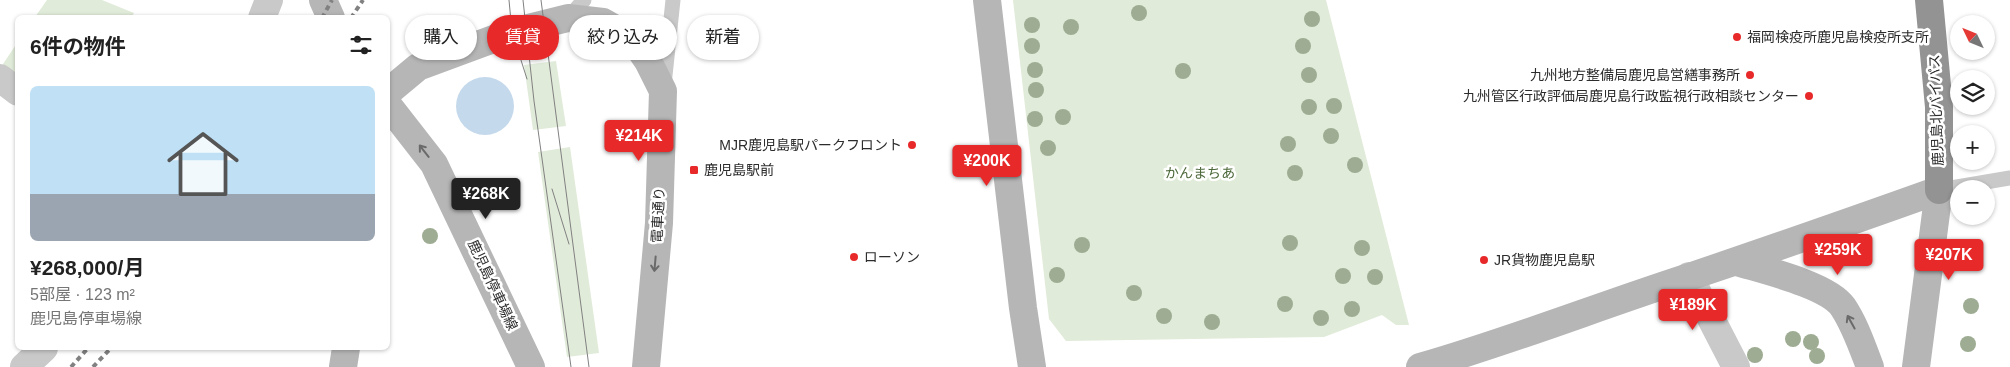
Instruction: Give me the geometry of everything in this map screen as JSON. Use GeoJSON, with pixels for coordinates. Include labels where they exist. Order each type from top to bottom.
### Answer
{"type":"FeatureCollection","features":[{"type":"Feature","properties":{"kind":"highway","name":"鹿児島北バイパス"},"geometry":{"type":"LineString","coordinates":[[1929,0],[1939,106],[1939,190]]}},
{"type":"Feature","properties":{"kind":"street"},"geometry":{"type":"LineString","coordinates":[[263,15],[269,0]]}},
{"type":"Feature","properties":{"kind":"street"},"geometry":{"type":"LineString","coordinates":[[322,0],[330,15]]}},
{"type":"Feature","properties":{"kind":"street"},"geometry":{"type":"LineString","coordinates":[[987,0],[1023,308],[1032,367]]}},
{"type":"Feature","properties":{"kind":"street","name":"電車通り"},"geometry":{"type":"LineString","coordinates":[[390,90],[418,67],[576,9],[633,39],[648,61],[663,90],[659,223],[646,367]]}},
{"type":"Feature","properties":{"kind":"street"},"geometry":{"type":"LineString","coordinates":[[0,78],[15,90]]}},
{"type":"Feature","properties":{"kind":"street","name":"鹿児島停車場線"},"geometry":{"type":"LineString","coordinates":[[390,108],[434,164],[532,367]]}},
{"type":"Feature","properties":{"kind":"street"},"geometry":{"type":"LineString","coordinates":[[1420,367],[1493,356],[1689,276],[1737,262],[1939,190],[1916,367]]}},
{"type":"Feature","properties":{"kind":"street"},"geometry":{"type":"LineString","coordinates":[[1737,262],[1818,288],[1842,305],[1858,336],[1870,367]]}},
{"type":"Feature","properties":{"kind":"street"},"geometry":{"type":"LineString","coordinates":[[1689,276],[1736,367]]}},
{"type":"Feature","properties":{"kind":"street"},"geometry":{"type":"LineString","coordinates":[[24,367],[42,350]]}},
{"type":"Feature","properties":{"kind":"street"},"geometry":{"type":"LineString","coordinates":[[343,367],[346,350]]}},
{"type":"Feature","properties":{"kind":"lane"},"geometry":{"type":"LineString","coordinates":[[663,90],[673,0]]}},
{"type":"Feature","properties":{"kind":"lane"},"geometry":{"type":"LineString","coordinates":[[1939,190],[2010,178]]}},
{"type":"Feature","properties":{"kind":"green space"},"geometry":{"type":"Polygon","coordinates":[[[47,0],[102,0],[134,13],[133,15],[36,15],[47,0]]]}},
{"type":"Feature","properties":{"kind":"green space","name":"かんまちあ"},"geometry":{"type":"Polygon","coordinates":[[[1013,0],[1326,0],[1409,325],[1396,325],[1382,315],[1324,337],[1066,341],[1049,319],[1013,0]]]}},
{"type":"Feature","properties":{"kind":"green space"},"geometry":{"type":"Polygon","coordinates":[[[15,46],[15,78],[1,67],[15,46]]]}},
{"type":"Feature","properties":{"kind":"green space"},"geometry":{"type":"Polygon","coordinates":[[[556,61],[566,126],[533,130],[524,65],[556,61]]]}},
{"type":"Feature","properties":{"kind":"green space"},"geometry":{"type":"Polygon","coordinates":[[[570,147],[599,353],[567,357],[538,152],[570,147]]]}},
{"type":"Feature","properties":{"kind":"water"},"geometry":{"type":"Polygon","coordinates":[[[479,77],[491,77],[506,85],[514,100],[514,112],[506,127],[491,135],[479,135],[464,127],[456,112],[456,100],[464,85],[479,77]]]}},
{"type":"Feature","properties":{"kind":"tram line"},"geometry":{"type":"LineString","coordinates":[[509,0],[512,32],[527,79]]}},
{"type":"Feature","properties":{"kind":"tram line"},"geometry":{"type":"LineString","coordinates":[[523,0],[534,101],[571,367]]}},
{"type":"Feature","properties":{"kind":"tram line"},"geometry":{"type":"LineString","coordinates":[[541,0],[589,367]]}},
{"type":"Feature","properties":{"kind":"tram line"},"geometry":{"type":"LineString","coordinates":[[552,189],[569,244]]}},
{"type":"Feature","properties":{"kind":"railway"},"geometry":{"type":"LineString","coordinates":[[324,15],[332,0]]}},
{"type":"Feature","properties":{"kind":"railway"},"geometry":{"type":"LineString","coordinates":[[353,15],[363,0]]}},
{"type":"Feature","properties":{"kind":"railway"},"geometry":{"type":"LineString","coordinates":[[71,367],[86,350]]}},
{"type":"Feature","properties":{"kind":"railway"},"geometry":{"type":"LineString","coordinates":[[93,367],[109,350]]}},
{"type":"Feature","properties":{"kind":"place","name":"福岡検疫所鹿児島検疫所支所"},"geometry":{"type":"Point","coordinates":[1737,37]}},
{"type":"Feature","properties":{"kind":"place","name":"九州地方整備局鹿児島営繕事務所"},"geometry":{"type":"Point","coordinates":[1750,75]}},
{"type":"Feature","properties":{"kind":"place","name":"九州管区行政評価局鹿児島行政監視行政相談センター"},"geometry":{"type":"Point","coordinates":[1809,96]}},
{"type":"Feature","properties":{"kind":"place","name":"MJR鹿児島駅パークフロント"},"geometry":{"type":"Point","coordinates":[912,145]}},
{"type":"Feature","properties":{"kind":"place","name":"鹿児島駅前"},"geometry":{"type":"Point","coordinates":[694,170]}},
{"type":"Feature","properties":{"kind":"place","name":"ローソン"},"geometry":{"type":"Point","coordinates":[854,257]}},
{"type":"Feature","properties":{"kind":"place","name":"JR貨物鹿児島駅"},"geometry":{"type":"Point","coordinates":[1484,260]}}]}
